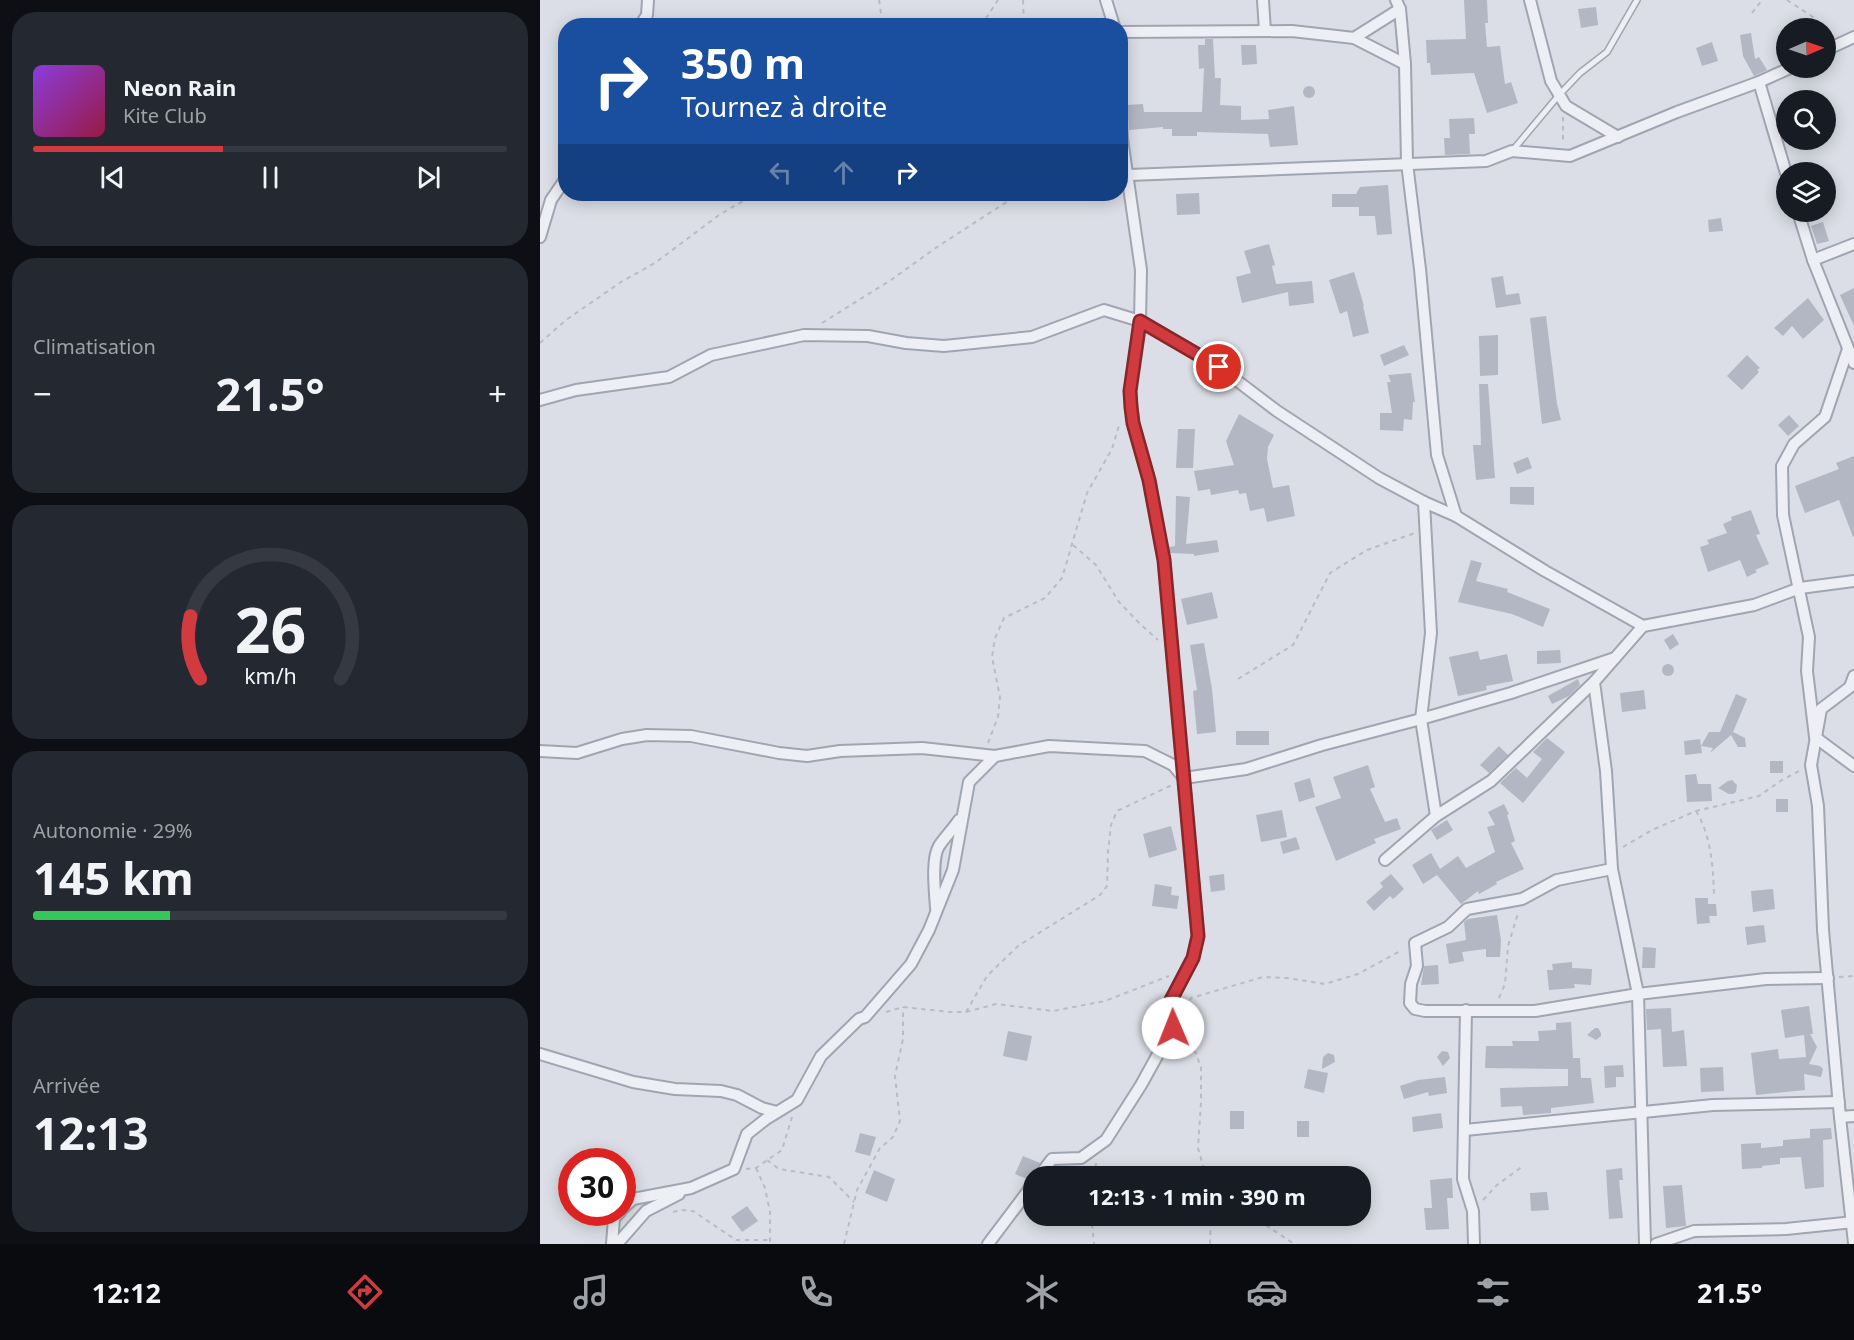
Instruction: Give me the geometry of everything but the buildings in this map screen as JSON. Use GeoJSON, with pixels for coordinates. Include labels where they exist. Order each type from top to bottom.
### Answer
{"type":"FeatureCollection","features":[{"type":"Feature","properties":{"kind":"street"},"geometry":{"type":"LineString","coordinates":[[647,15],[648,0]]}},
{"type":"Feature","properties":{"kind":"street"},"geometry":{"type":"LineString","coordinates":[[645,18],[658,0]]}},
{"type":"Feature","properties":{"kind":"street"},"geometry":{"type":"LineString","coordinates":[[1106,0],[1112,18]]}},
{"type":"Feature","properties":{"kind":"street"},"geometry":{"type":"LineString","coordinates":[[1263,0],[1265,31]]}},
{"type":"Feature","properties":{"kind":"street"},"geometry":{"type":"LineString","coordinates":[[1530,0],[1551,81],[1566,106],[1618,137]]}},
{"type":"Feature","properties":{"kind":"street"},"geometry":{"type":"LineString","coordinates":[[1354,38],[1398,4]]}},
{"type":"Feature","properties":{"kind":"street"},"geometry":{"type":"LineString","coordinates":[[1398,4],[1405,64],[1407,163],[1420,269],[1437,455],[1456,516]]}},
{"type":"Feature","properties":{"kind":"street"},"geometry":{"type":"LineString","coordinates":[[1128,32],[1292,31],[1354,38],[1405,64]]}},
{"type":"Feature","properties":{"kind":"street"},"geometry":{"type":"LineString","coordinates":[[1836,45],[1854,37]]}},
{"type":"Feature","properties":{"kind":"street"},"geometry":{"type":"LineString","coordinates":[[1129,175],[1486,161],[1512,151],[1570,156],[1776,74]]}},
{"type":"Feature","properties":{"kind":"street"},"geometry":{"type":"LineString","coordinates":[[1759,82],[1783,162]]}},
{"type":"Feature","properties":{"kind":"street"},"geometry":{"type":"LineString","coordinates":[[1047,1166],[1052,1159],[1081,1158],[1106,1140],[1141,1085],[1173,1028],[1171,1000],[1193,958],[1198,936],[1164,560],[1149,480],[1133,423],[1130,391],[1140,321],[1141,270],[1128,170]]}},
{"type":"Feature","properties":{"kind":"street"},"geometry":{"type":"LineString","coordinates":[[540,237],[551,200],[558,190]]}},
{"type":"Feature","properties":{"kind":"street"},"geometry":{"type":"LineString","coordinates":[[1801,222],[1813,260],[1854,363]]}},
{"type":"Feature","properties":{"kind":"street"},"geometry":{"type":"LineString","coordinates":[[1813,260],[1854,244]]}},
{"type":"Feature","properties":{"kind":"street"},"geometry":{"type":"LineString","coordinates":[[540,400],[576,390],[669,376],[711,355],[804,335],[868,336],[906,343],[944,346],[1032,337],[1104,310],[1140,321],[1219,367],[1277,411],[1379,478],[1456,516],[1545,571],[1643,626]]}},
{"type":"Feature","properties":{"kind":"street"},"geometry":{"type":"LineString","coordinates":[[1848,349],[1825,417],[1794,444],[1782,466],[1783,515],[1809,637],[1807,671],[1815,737],[1854,766]]}},
{"type":"Feature","properties":{"kind":"street"},"geometry":{"type":"LineString","coordinates":[[1424,502],[1431,633],[1421,719],[1436,816]]}},
{"type":"Feature","properties":{"kind":"street"},"geometry":{"type":"LineString","coordinates":[[1385,860],[1436,816],[1491,781],[1594,682],[1643,626],[1754,605],[1800,588],[1854,581]]}},
{"type":"Feature","properties":{"kind":"street"},"geometry":{"type":"LineString","coordinates":[[1184,778],[1246,769],[1333,742],[1511,693],[1614,658]]}},
{"type":"Feature","properties":{"kind":"street"},"geometry":{"type":"LineString","coordinates":[[1854,676],[1850,687],[1821,709],[1811,765],[1818,806],[1823,930],[1854,1243]]}},
{"type":"Feature","properties":{"kind":"street"},"geometry":{"type":"LineString","coordinates":[[1594,682],[1606,771],[1611,868],[1638,994],[1645,1244]]}},
{"type":"Feature","properties":{"kind":"street"},"geometry":{"type":"LineString","coordinates":[[540,751],[577,753],[622,739],[647,735],[691,736],[779,753],[807,756],[840,751],[922,748],[989,755],[1049,746],[1145,751],[1173,765],[1184,778]]}},
{"type":"Feature","properties":{"kind":"street"},"geometry":{"type":"LineString","coordinates":[[617,1244],[646,1211],[735,1169],[747,1134],[797,1100],[821,1056],[859,1019],[865,1017],[911,964],[936,914],[953,870],[969,782],[989,755]]}},
{"type":"Feature","properties":{"kind":"street"},"geometry":{"type":"LineString","coordinates":[[936,914],[935,865],[938,848],[963,814]]}},
{"type":"Feature","properties":{"kind":"street"},"geometry":{"type":"LineString","coordinates":[[1611,868],[1557,880],[1522,899],[1467,909],[1448,927],[1415,943],[1417,966],[1411,984],[1410,1003],[1415,1009],[1425,1011],[1535,1011],[1638,994],[1766,980],[1828,978]]}},
{"type":"Feature","properties":{"kind":"street"},"geometry":{"type":"LineString","coordinates":[[1466,1010],[1463,1179],[1473,1211],[1474,1244]]}},
{"type":"Feature","properties":{"kind":"street"},"geometry":{"type":"LineString","coordinates":[[540,1054],[633,1082],[675,1089],[721,1091],[737,1095],[762,1108],[777,1112]]}},
{"type":"Feature","properties":{"kind":"street"},"geometry":{"type":"LineString","coordinates":[[1465,1130],[1713,1105],[1839,1102]]}},
{"type":"Feature","properties":{"kind":"street"},"geometry":{"type":"LineString","coordinates":[[1840,1117],[1854,1116]]}},
{"type":"Feature","properties":{"kind":"street"},"geometry":{"type":"LineString","coordinates":[[636,1198],[691,1188]]}},
{"type":"Feature","properties":{"kind":"street"},"geometry":{"type":"LineString","coordinates":[[988,1244],[1023,1198]]}},
{"type":"Feature","properties":{"kind":"street"},"geometry":{"type":"LineString","coordinates":[[1656,1244],[1694,1231],[1786,1229],[1853,1222]]}},
{"type":"Feature","properties":{"kind":"street"},"geometry":{"type":"LineString","coordinates":[[612,1244],[613,1226]]}},
{"type":"Feature","properties":{"kind":"lane"},"geometry":{"type":"LineString","coordinates":[[1512,151],[1559,95],[1607,52],[1637,0]]}},
{"type":"Feature","properties":{"kind":"path"},"geometry":{"type":"LineString","coordinates":[[879,0],[882,18]]}},
{"type":"Feature","properties":{"kind":"path"},"geometry":{"type":"LineString","coordinates":[[986,18],[998,0]]}},
{"type":"Feature","properties":{"kind":"path"},"geometry":{"type":"LineString","coordinates":[[1023,0],[1024,18]]}},
{"type":"Feature","properties":{"kind":"path"},"geometry":{"type":"LineString","coordinates":[[1752,13],[1762,0]]}},
{"type":"Feature","properties":{"kind":"path"},"geometry":{"type":"LineString","coordinates":[[1787,0],[1813,18]]}},
{"type":"Feature","properties":{"kind":"path"},"geometry":{"type":"LineString","coordinates":[[1566,106],[1562,120],[1563,146],[1570,156]]}},
{"type":"Feature","properties":{"kind":"path"},"geometry":{"type":"LineString","coordinates":[[540,344],[566,320],[621,282],[655,263],[719,215],[743,201]]}},
{"type":"Feature","properties":{"kind":"path"},"geometry":{"type":"LineString","coordinates":[[804,335],[1008,201]]}},
{"type":"Feature","properties":{"kind":"path"},"geometry":{"type":"LineString","coordinates":[[989,755],[1000,697],[992,657],[995,638],[1004,618],[1045,598],[1062,578],[1087,493],[1112,449],[1121,420]]}},
{"type":"Feature","properties":{"kind":"path"},"geometry":{"type":"LineString","coordinates":[[1238,679],[1293,645],[1330,573],[1367,550],[1426,529]]}},
{"type":"Feature","properties":{"kind":"path"},"geometry":{"type":"LineString","coordinates":[[1072,545],[1096,564],[1119,602],[1140,624],[1172,651]]}},
{"type":"Feature","properties":{"kind":"path"},"geometry":{"type":"LineString","coordinates":[[1611,868],[1624,845],[1652,830],[1696,811],[1759,796],[1782,780],[1811,765]]}},
{"type":"Feature","properties":{"kind":"path"},"geometry":{"type":"LineString","coordinates":[[966,1012],[987,976],[1018,946],[1100,895],[1107,886],[1111,825],[1117,811],[1184,778]]}},
{"type":"Feature","properties":{"kind":"path"},"geometry":{"type":"LineString","coordinates":[[1696,811],[1703,822],[1712,857],[1714,895]]}},
{"type":"Feature","properties":{"kind":"path"},"geometry":{"type":"LineString","coordinates":[[1494,1011],[1504,984],[1508,946],[1522,899]]}},
{"type":"Feature","properties":{"kind":"path"},"geometry":{"type":"LineString","coordinates":[[1185,1008],[1191,998],[1263,977],[1325,984],[1358,974],[1415,943]]}},
{"type":"Feature","properties":{"kind":"path"},"geometry":{"type":"LineString","coordinates":[[865,1017],[903,1007],[966,1012],[996,1004],[1053,1011],[1095,1003],[1136,990],[1176,973]]}},
{"type":"Feature","properties":{"kind":"path"},"geometry":{"type":"LineString","coordinates":[[844,1244],[857,1190],[880,1148],[893,1137],[900,1121],[895,1076],[903,1039],[903,1007]]}},
{"type":"Feature","properties":{"kind":"path"},"geometry":{"type":"LineString","coordinates":[[1173,1028],[1194,1050],[1201,1067],[1198,1148],[1203,1166]]}},
{"type":"Feature","properties":{"kind":"path"},"geometry":{"type":"LineString","coordinates":[[735,1169],[756,1168],[782,1150],[797,1100]]}},
{"type":"Feature","properties":{"kind":"path"},"geometry":{"type":"LineString","coordinates":[[767,1160],[779,1169],[829,1178],[854,1202]]}},
{"type":"Feature","properties":{"kind":"path"},"geometry":{"type":"LineString","coordinates":[[1473,1211],[1497,1185],[1523,1166]]}},
{"type":"Feature","properties":{"kind":"path"},"geometry":{"type":"LineString","coordinates":[[665,1213],[693,1211],[736,1240],[770,1242],[770,1212],[765,1188],[756,1168]]}},
{"type":"Feature","properties":{"kind":"path"},"geometry":{"type":"LineString","coordinates":[[1092,1226],[1094,1244]]}},
{"type":"Feature","properties":{"kind":"path"},"geometry":{"type":"LineString","coordinates":[[1210,1226],[1210,1244]]}},
{"type":"Feature","properties":{"kind":"path"},"geometry":{"type":"LineString","coordinates":[[1267,1226],[1294,1244]]}},
{"type":"Feature","properties":{"kind":"route"},"geometry":{"type":"LineString","coordinates":[[1173,1028],[1171,1000],[1193,958],[1198,936],[1164,560],[1149,480],[1133,423],[1131,407],[1130,391],[1140,321],[1219,367]]}}]}
